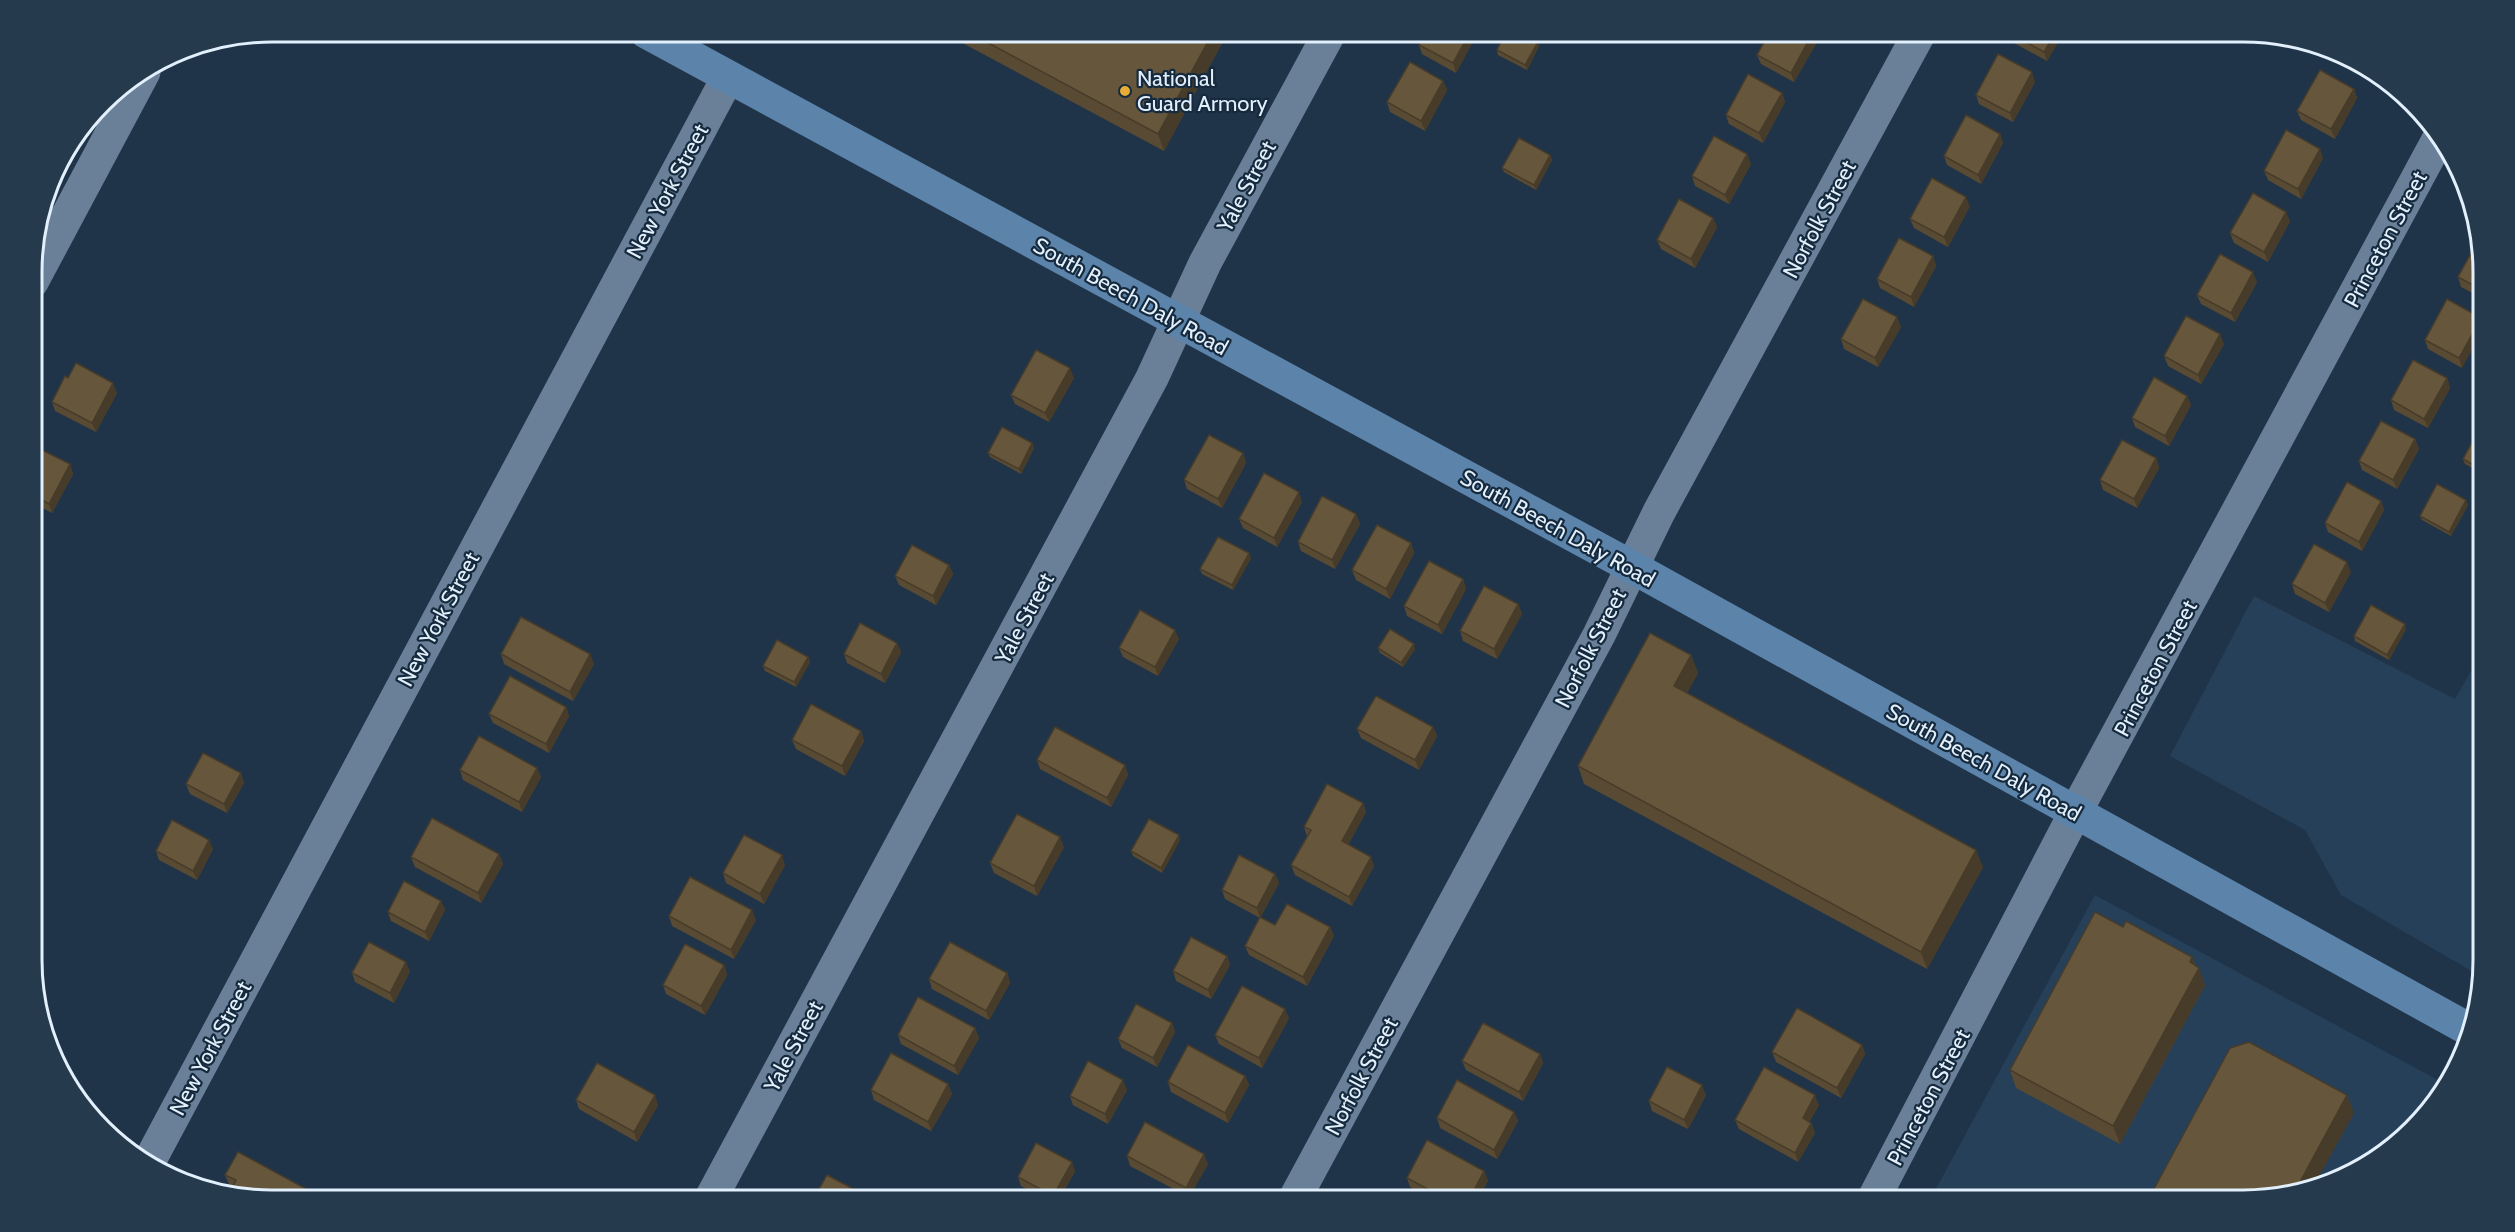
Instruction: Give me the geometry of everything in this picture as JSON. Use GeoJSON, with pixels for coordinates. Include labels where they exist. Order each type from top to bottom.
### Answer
{"type":"FeatureCollection","features":[{"type":"Feature","properties":{"kind":"main road","name":"South Beech Daly Road"},"geometry":{"type":"LineString","coordinates":[[664,42],[1632,567],[2463,1026]]}},
{"type":"Feature","properties":{"kind":"street","name":"Yale Street"},"geometry":{"type":"LineString","coordinates":[[715,1190],[1152,378],[1205,263],[1325,42]]}},
{"type":"Feature","properties":{"kind":"street","name":"Norfolk Street"},"geometry":{"type":"LineString","coordinates":[[1299,1190],[1599,635],[1659,512],[1915,42]]}},
{"type":"Feature","properties":{"kind":"street","name":"New York Street"},"geometry":{"type":"LineString","coordinates":[[152,1156],[728,77]]}},
{"type":"Feature","properties":{"kind":"street"},"geometry":{"type":"LineString","coordinates":[[42,263],[137,86]]}},
{"type":"Feature","properties":{"kind":"street","name":"Princeton Street"},"geometry":{"type":"LineString","coordinates":[[1877,1190],[2075,813],[2435,145]]}},
{"type":"Feature","properties":{"kind":"shaded area"},"geometry":{"type":"Polygon","coordinates":[[[2254,596],[2455,699],[2473,668],[2473,972],[2341,895],[2305,830],[2170,756],[2254,596]]]}},
{"type":"Feature","properties":{"kind":"shaded area"},"geometry":{"type":"Polygon","coordinates":[[[2095,895],[2439,1080],[2416,1112],[2383,1143],[2331,1173],[2288,1186],[2258,1190],[1935,1190],[2095,895]]]}},
{"type":"Feature","properties":{"kind":"building"},"geometry":{"type":"Polygon","coordinates":[[[987,42],[1208,42],[1158,134],[987,42]]]}},
{"type":"Feature","properties":{"kind":"building"},"geometry":{"type":"Polygon","coordinates":[[[1421,42],[1465,42],[1453,63],[1419,45],[1421,42]]]}},
{"type":"Feature","properties":{"kind":"building"},"geometry":{"type":"Polygon","coordinates":[[[1501,42],[1538,42],[1525,65],[1497,50],[1501,42]]]}},
{"type":"Feature","properties":{"kind":"building"},"geometry":{"type":"Polygon","coordinates":[[[1764,42],[1808,42],[1791,73],[1757,55],[1764,42]]]}},
{"type":"Feature","properties":{"kind":"building"},"geometry":{"type":"Polygon","coordinates":[[[2026,42],[2050,42],[2044,52],[2026,42]]]}},
{"type":"Feature","properties":{"kind":"building"},"geometry":{"type":"Polygon","coordinates":[[[1998,54],[2032,72],[2010,113],[1976,95],[1998,54]]]}},
{"type":"Feature","properties":{"kind":"building"},"geometry":{"type":"Polygon","coordinates":[[[1410,62],[1443,81],[1421,121],[1387,102],[1410,62]]]}},
{"type":"Feature","properties":{"kind":"building"},"geometry":{"type":"Polygon","coordinates":[[[2320,70],[2354,89],[2331,129],[2297,111],[2320,70]]]}},
{"type":"Feature","properties":{"kind":"building"},"geometry":{"type":"Polygon","coordinates":[[[1748,74],[1782,93],[1759,133],[1726,115],[1748,74]]]}},
{"type":"Feature","properties":{"kind":"building"},"geometry":{"type":"Polygon","coordinates":[[[1966,115],[2000,134],[1978,175],[1944,156],[1966,115]]]}},
{"type":"Feature","properties":{"kind":"building"},"geometry":{"type":"Polygon","coordinates":[[[2286,130],[2320,149],[2298,189],[2264,171],[2286,130]]]}},
{"type":"Feature","properties":{"kind":"building"},"geometry":{"type":"Polygon","coordinates":[[[1714,136],[1747,154],[1725,195],[1692,176],[1714,136]]]}},
{"type":"Feature","properties":{"kind":"building"},"geometry":{"type":"Polygon","coordinates":[[[1519,138],[1550,155],[1534,185],[1502,168],[1519,138]]]}},
{"type":"Feature","properties":{"kind":"building"},"geometry":{"type":"Polygon","coordinates":[[[1932,178],[1966,197],[1944,237],[1910,219],[1932,178]]]}},
{"type":"Feature","properties":{"kind":"building"},"geometry":{"type":"Polygon","coordinates":[[[2253,193],[2286,212],[2264,252],[2230,233],[2253,193]]]}},
{"type":"Feature","properties":{"kind":"building"},"geometry":{"type":"Polygon","coordinates":[[[1679,199],[1713,218],[1691,259],[1657,240],[1679,199]]]}},
{"type":"Feature","properties":{"kind":"building"},"geometry":{"type":"Polygon","coordinates":[[[1899,238],[1933,256],[1911,297],[1877,279],[1899,238]]]}},
{"type":"Feature","properties":{"kind":"building"},"geometry":{"type":"Polygon","coordinates":[[[2472,251],[2473,285],[2458,277],[2472,251]]]}},
{"type":"Feature","properties":{"kind":"building"},"geometry":{"type":"Polygon","coordinates":[[[2220,254],[2253,272],[2231,313],[2197,295],[2220,254]]]}},
{"type":"Feature","properties":{"kind":"building"},"geometry":{"type":"Polygon","coordinates":[[[1863,299],[1897,317],[1875,358],[1841,339],[1863,299]]]}},
{"type":"Feature","properties":{"kind":"building"},"geometry":{"type":"Polygon","coordinates":[[[2447,299],[2473,314],[2473,333],[2459,358],[2425,340],[2447,299]]]}},
{"type":"Feature","properties":{"kind":"building"},"geometry":{"type":"Polygon","coordinates":[[[2186,316],[2220,334],[2198,375],[2164,356],[2186,316]]]}},
{"type":"Feature","properties":{"kind":"building"},"geometry":{"type":"Polygon","coordinates":[[[1036,350],[1070,368],[1045,413],[1011,395],[1036,350]]]}},
{"type":"Feature","properties":{"kind":"building"},"geometry":{"type":"Polygon","coordinates":[[[2413,360],[2447,378],[2424,419],[2391,400],[2413,360]]]}},
{"type":"Feature","properties":{"kind":"building"},"geometry":{"type":"Polygon","coordinates":[[[76,363],[113,383],[92,423],[52,402],[65,376],[68,378],[76,363]]]}},
{"type":"Feature","properties":{"kind":"building"},"geometry":{"type":"Polygon","coordinates":[[[2154,377],[2187,396],[2165,436],[2132,418],[2154,377]]]}},
{"type":"Feature","properties":{"kind":"building"},"geometry":{"type":"Polygon","coordinates":[[[2381,421],[2415,439],[2393,480],[2359,461],[2381,421]]]}},
{"type":"Feature","properties":{"kind":"building"},"geometry":{"type":"Polygon","coordinates":[[[1002,427],[1032,443],[1019,469],[988,453],[1002,427]]]}},
{"type":"Feature","properties":{"kind":"building"},"geometry":{"type":"Polygon","coordinates":[[[1209,435],[1243,453],[1218,499],[1184,480],[1209,435]]]}},
{"type":"Feature","properties":{"kind":"building"},"geometry":{"type":"Polygon","coordinates":[[[2122,440],[2156,458],[2134,499],[2100,480],[2122,440]]]}},
{"type":"Feature","properties":{"kind":"building"},"geometry":{"type":"Polygon","coordinates":[[[2473,441],[2473,465],[2463,459],[2473,441]]]}},
{"type":"Feature","properties":{"kind":"building"},"geometry":{"type":"Polygon","coordinates":[[[42,450],[70,464],[49,504],[42,500],[42,450]]]}},
{"type":"Feature","properties":{"kind":"building"},"geometry":{"type":"Polygon","coordinates":[[[1264,473],[1299,492],[1274,538],[1239,519],[1264,473]]]}},
{"type":"Feature","properties":{"kind":"building"},"geometry":{"type":"Polygon","coordinates":[[[2347,482],[2381,501],[2359,542],[2325,523],[2347,482]]]}},
{"type":"Feature","properties":{"kind":"building"},"geometry":{"type":"Polygon","coordinates":[[[2437,484],[2466,500],[2449,532],[2420,516],[2437,484]]]}},
{"type":"Feature","properties":{"kind":"building"},"geometry":{"type":"Polygon","coordinates":[[[1322,496],[1356,514],[1332,560],[1298,542],[1322,496]]]}},
{"type":"Feature","properties":{"kind":"building"},"geometry":{"type":"Polygon","coordinates":[[[1377,525],[1411,543],[1386,589],[1352,570],[1377,525]]]}},
{"type":"Feature","properties":{"kind":"building"},"geometry":{"type":"Polygon","coordinates":[[[1218,537],[1249,553],[1232,585],[1200,569],[1218,537]]]}},
{"type":"Feature","properties":{"kind":"building"},"geometry":{"type":"Polygon","coordinates":[[[2314,544],[2347,562],[2325,603],[2292,584],[2314,544]]]}},
{"type":"Feature","properties":{"kind":"building"},"geometry":{"type":"Polygon","coordinates":[[[912,545],[949,565],[933,596],[895,576],[912,545]]]}},
{"type":"Feature","properties":{"kind":"building"},"geometry":{"type":"Polygon","coordinates":[[[1429,561],[1463,579],[1438,625],[1404,606],[1429,561]]]}},
{"type":"Feature","properties":{"kind":"building"},"geometry":{"type":"Polygon","coordinates":[[[1484,586],[1518,604],[1494,649],[1460,631],[1484,586]]]}},
{"type":"Feature","properties":{"kind":"building"},"geometry":{"type":"Polygon","coordinates":[[[2371,605],[2405,624],[2387,655],[2354,636],[2371,605]]]}},
{"type":"Feature","properties":{"kind":"building"},"geometry":{"type":"Polygon","coordinates":[[[1140,610],[1175,630],[1155,667],[1119,648],[1140,610]]]}},
{"type":"Feature","properties":{"kind":"building"},"geometry":{"type":"Polygon","coordinates":[[[521,617],[590,654],[570,692],[501,654],[521,617]]]}},
{"type":"Feature","properties":{"kind":"building"},"geometry":{"type":"Polygon","coordinates":[[[860,623],[897,643],[881,674],[844,654],[860,623]]]}},
{"type":"Feature","properties":{"kind":"building"},"geometry":{"type":"Polygon","coordinates":[[[1390,629],[1414,644],[1401,663],[1378,648],[1390,629]]]}},
{"type":"Feature","properties":{"kind":"building"},"geometry":{"type":"Polygon","coordinates":[[[1650,633],[1691,655],[1674,686],[1976,850],[1921,952],[1578,766],[1650,633]]]}},
{"type":"Feature","properties":{"kind":"building"},"geometry":{"type":"Polygon","coordinates":[[[777,640],[808,657],[794,682],[763,666],[777,640]]]}},
{"type":"Feature","properties":{"kind":"building"},"geometry":{"type":"Polygon","coordinates":[[[510,676],[566,707],[546,744],[489,714],[510,676]]]}},
{"type":"Feature","properties":{"kind":"building"},"geometry":{"type":"Polygon","coordinates":[[[1376,696],[1433,727],[1415,760],[1357,729],[1376,696]]]}},
{"type":"Feature","properties":{"kind":"building"},"geometry":{"type":"Polygon","coordinates":[[[811,704],[861,731],[842,766],[792,740],[811,704]]]}},
{"type":"Feature","properties":{"kind":"building"},"geometry":{"type":"Polygon","coordinates":[[[1055,727],[1125,765],[1107,798],[1037,760],[1055,727]]]}},
{"type":"Feature","properties":{"kind":"building"},"geometry":{"type":"Polygon","coordinates":[[[479,736],[537,768],[519,802],[460,770],[479,736]]]}},
{"type":"Feature","properties":{"kind":"building"},"geometry":{"type":"Polygon","coordinates":[[[203,753],[241,773],[224,804],[186,784],[203,753]]]}},
{"type":"Feature","properties":{"kind":"building"},"geometry":{"type":"Polygon","coordinates":[[[1327,784],[1363,803],[1342,841],[1371,857],[1349,897],[1291,865],[1311,830],[1304,827],[1327,784]]]}},
{"type":"Feature","properties":{"kind":"building"},"geometry":{"type":"Polygon","coordinates":[[[1017,814],[1060,837],[1034,886],[990,863],[1017,814]]]}},
{"type":"Feature","properties":{"kind":"building"},"geometry":{"type":"Polygon","coordinates":[[[432,818],[499,854],[478,893],[411,857],[432,818]]]}},
{"type":"Feature","properties":{"kind":"building"},"geometry":{"type":"Polygon","coordinates":[[[1149,819],[1179,835],[1161,868],[1131,851],[1149,819]]]}},
{"type":"Feature","properties":{"kind":"building"},"geometry":{"type":"Polygon","coordinates":[[[172,820],[209,840],[193,871],[156,851],[172,820]]]}},
{"type":"Feature","properties":{"kind":"building"},"geometry":{"type":"Polygon","coordinates":[[[744,835],[782,855],[760,894],[723,873],[744,835]]]}},
{"type":"Feature","properties":{"kind":"building"},"geometry":{"type":"Polygon","coordinates":[[[1239,855],[1275,874],[1257,908],[1222,890],[1239,855]]]}},
{"type":"Feature","properties":{"kind":"building"},"geometry":{"type":"Polygon","coordinates":[[[690,877],[752,910],[731,950],[669,916],[690,877]]]}},
{"type":"Feature","properties":{"kind":"building"},"geometry":{"type":"Polygon","coordinates":[[[404,881],[441,901],[425,932],[388,912],[404,881]]]}},
{"type":"Feature","properties":{"kind":"building"},"geometry":{"type":"Polygon","coordinates":[[[1287,904],[1330,927],[1303,977],[1245,946],[1260,917],[1275,925],[1287,904]]]}},
{"type":"Feature","properties":{"kind":"building"},"geometry":{"type":"Polygon","coordinates":[[[2095,912],[2123,927],[2126,921],[2192,957],[2190,962],[2199,968],[2113,1126],[2010,1070],[2095,912]]]}},
{"type":"Feature","properties":{"kind":"building"},"geometry":{"type":"Polygon","coordinates":[[[1191,937],[1227,956],[1208,990],[1173,971],[1191,937]]]}},
{"type":"Feature","properties":{"kind":"building"},"geometry":{"type":"Polygon","coordinates":[[[369,942],[406,962],[390,993],[352,973],[369,942]]]}},
{"type":"Feature","properties":{"kind":"building"},"geometry":{"type":"Polygon","coordinates":[[[950,942],[1007,973],[986,1011],[929,979],[950,942]]]}},
{"type":"Feature","properties":{"kind":"building"},"geometry":{"type":"Polygon","coordinates":[[[685,944],[724,965],[701,1006],[663,985],[685,944]]]}},
{"type":"Feature","properties":{"kind":"building"},"geometry":{"type":"Polygon","coordinates":[[[1242,986],[1285,1009],[1259,1058],[1215,1035],[1242,986]]]}},
{"type":"Feature","properties":{"kind":"building"},"geometry":{"type":"Polygon","coordinates":[[[918,997],[975,1028],[954,1066],[898,1035],[918,997]]]}},
{"type":"Feature","properties":{"kind":"building"},"geometry":{"type":"Polygon","coordinates":[[[1136,1004],[1172,1023],[1153,1058],[1118,1039],[1136,1004]]]}},
{"type":"Feature","properties":{"kind":"building"},"geometry":{"type":"Polygon","coordinates":[[[1797,1008],[1862,1045],[1837,1088],[1772,1052],[1797,1008]]]}},
{"type":"Feature","properties":{"kind":"building"},"geometry":{"type":"Polygon","coordinates":[[[1483,1023],[1540,1054],[1519,1092],[1462,1061],[1483,1023]]]}},
{"type":"Feature","properties":{"kind":"building"},"geometry":{"type":"Polygon","coordinates":[[[2249,1042],[2347,1095],[2299,1183],[2258,1190],[2153,1190],[2230,1048],[2249,1042]]]}},
{"type":"Feature","properties":{"kind":"building"},"geometry":{"type":"Polygon","coordinates":[[[1188,1045],[1245,1076],[1225,1113],[1168,1082],[1188,1045]]]}},
{"type":"Feature","properties":{"kind":"building"},"geometry":{"type":"Polygon","coordinates":[[[891,1053],[948,1084],[928,1122],[871,1090],[891,1053]]]}},
{"type":"Feature","properties":{"kind":"building"},"geometry":{"type":"Polygon","coordinates":[[[1088,1061],[1123,1080],[1105,1114],[1070,1096],[1088,1061]]]}},
{"type":"Feature","properties":{"kind":"building"},"geometry":{"type":"Polygon","coordinates":[[[597,1063],[655,1095],[634,1132],[576,1100],[597,1063]]]}},
{"type":"Feature","properties":{"kind":"building"},"geometry":{"type":"Polygon","coordinates":[[[1667,1067],[1702,1085],[1684,1120],[1649,1101],[1667,1067]]]}},
{"type":"Feature","properties":{"kind":"building"},"geometry":{"type":"Polygon","coordinates":[[[1764,1067],[1815,1095],[1803,1118],[1811,1123],[1795,1153],[1735,1120],[1764,1067]]]}},
{"type":"Feature","properties":{"kind":"building"},"geometry":{"type":"Polygon","coordinates":[[[1457,1080],[1514,1112],[1494,1150],[1437,1118],[1457,1080]]]}},
{"type":"Feature","properties":{"kind":"building"},"geometry":{"type":"Polygon","coordinates":[[[1145,1122],[1204,1154],[1186,1188],[1127,1156],[1145,1122]]]}},
{"type":"Feature","properties":{"kind":"building"},"geometry":{"type":"Polygon","coordinates":[[[1427,1140],[1484,1171],[1474,1190],[1429,1190],[1407,1178],[1427,1140]]]}},
{"type":"Feature","properties":{"kind":"building"},"geometry":{"type":"Polygon","coordinates":[[[1036,1143],[1072,1162],[1056,1190],[1042,1190],[1018,1177],[1036,1143]]]}},
{"type":"Feature","properties":{"kind":"building"},"geometry":{"type":"Polygon","coordinates":[[[238,1152],[308,1190],[257,1190],[233,1187],[236,1180],[225,1175],[238,1152]]]}},
{"type":"Feature","properties":{"kind":"building"},"geometry":{"type":"Polygon","coordinates":[[[827,1175],[855,1190],[819,1190],[827,1175]]]}},
{"type":"Feature","properties":{"kind":"place","name":"National Guard Armory"},"geometry":{"type":"Point","coordinates":[1125,91]}}]}
